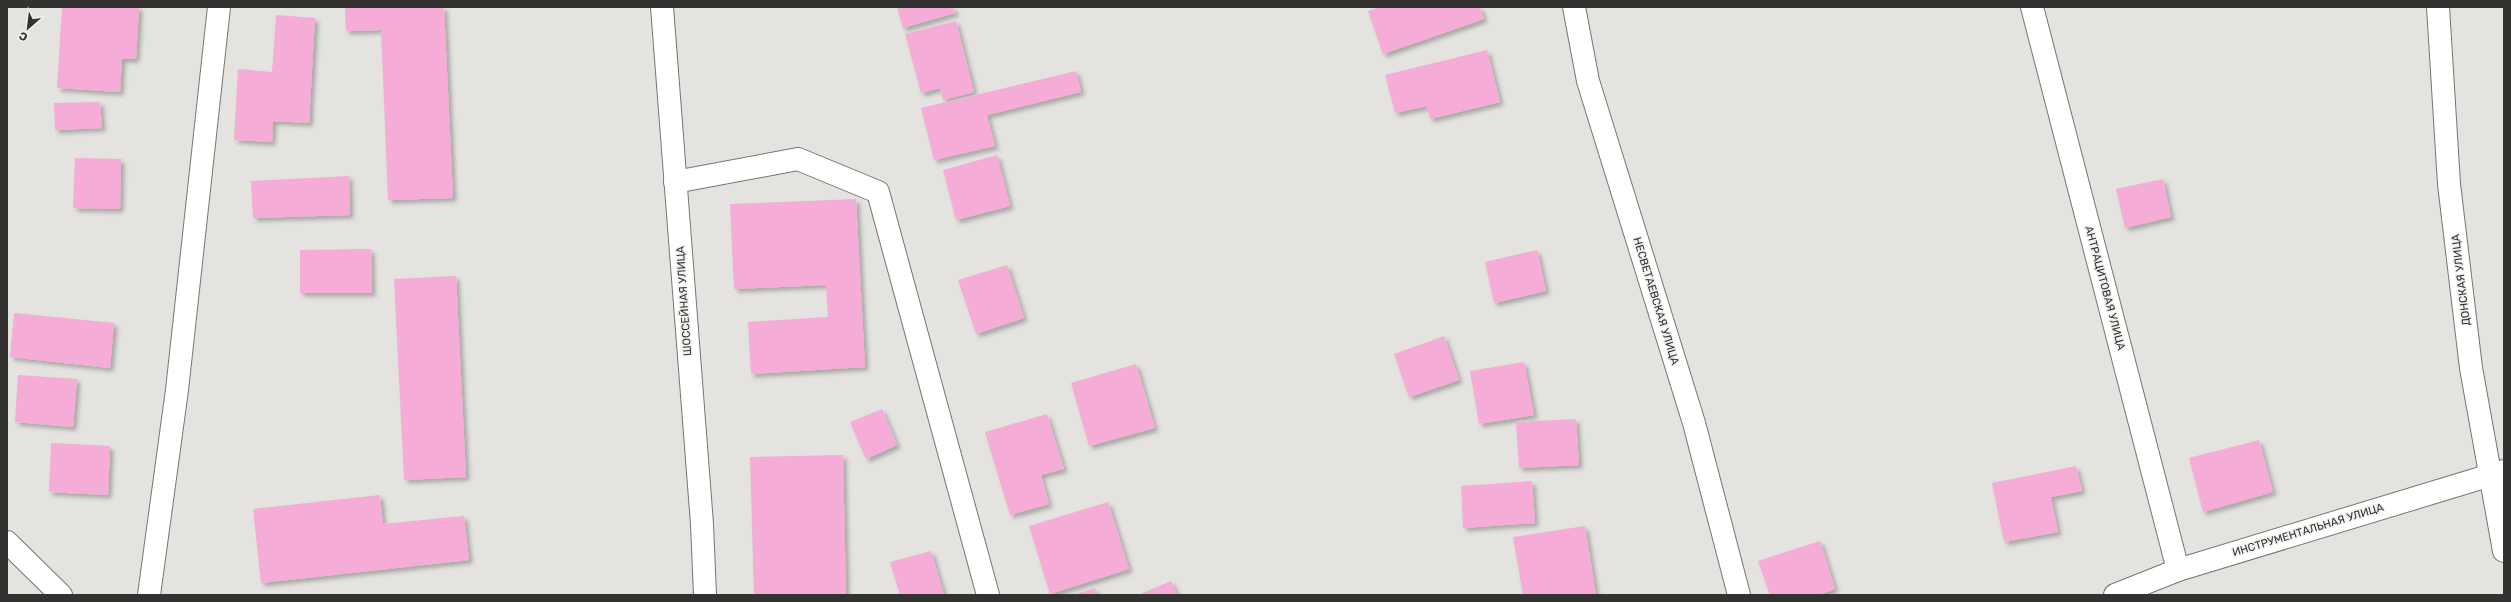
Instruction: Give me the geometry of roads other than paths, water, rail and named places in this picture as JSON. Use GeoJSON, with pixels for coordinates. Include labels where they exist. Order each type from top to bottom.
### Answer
{"type":"FeatureCollection","features":[{"type":"Feature","properties":{"kind":"street"},"geometry":{"type":"LineString","coordinates":[[149,595],[177,390],[219,7]]}},
{"type":"Feature","properties":{"kind":"street","name":"ШОССЕЙНАЯ УЛИЦА"},"geometry":{"type":"LineString","coordinates":[[662,7],[702,524],[705,595]]}},
{"type":"Feature","properties":{"kind":"street","name":"НЕСВЕТАЕВСКАЯ УЛИЦА"},"geometry":{"type":"LineString","coordinates":[[1574,7],[1588,81],[1694,423],[1739,595]]}},
{"type":"Feature","properties":{"kind":"street","name":"АНТРАЦИТОВАЯ УЛИЦА"},"geometry":{"type":"LineString","coordinates":[[2032,7],[2178,570]]}},
{"type":"Feature","properties":{"kind":"street","name":"ДОНСКАЯ УЛИЦА"},"geometry":{"type":"LineString","coordinates":[[2438,7],[2450,184],[2471,368],[2497,473],[2504,550]]}},
{"type":"Feature","properties":{"kind":"street"},"geometry":{"type":"LineString","coordinates":[[675,182],[798,159],[878,192],[988,595]]}},
{"type":"Feature","properties":{"kind":"street","name":"ИНСТРУМЕНТАЛЬНАЯ УЛИЦА"},"geometry":{"type":"LineString","coordinates":[[2114,595],[2178,570],[2497,473]]}},
{"type":"Feature","properties":{"kind":"street"},"geometry":{"type":"LineString","coordinates":[[7,542],[61,595]]}}]}
